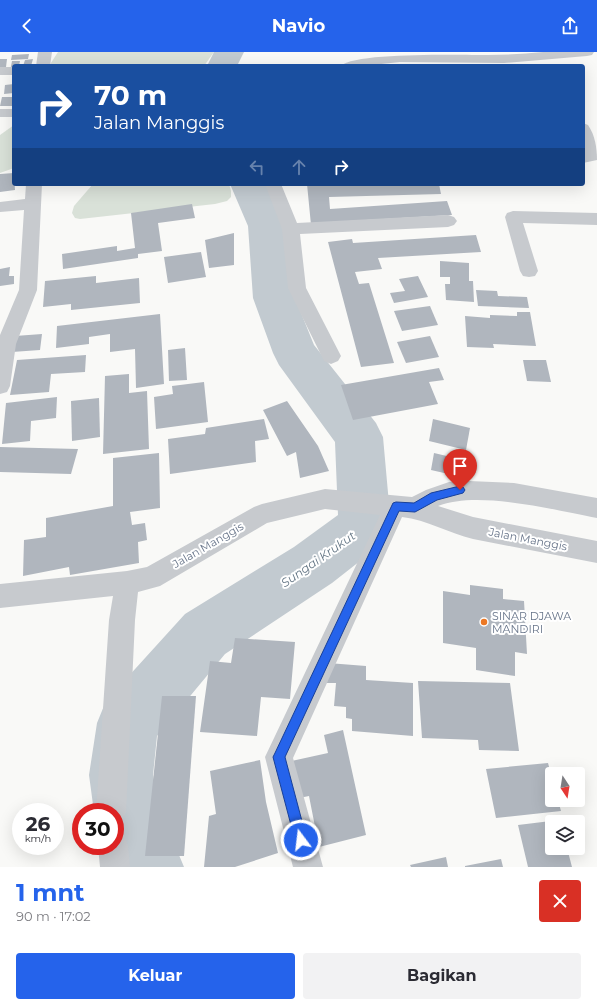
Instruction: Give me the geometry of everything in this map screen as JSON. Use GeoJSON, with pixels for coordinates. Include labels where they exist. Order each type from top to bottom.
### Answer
{"type":"FeatureCollection","features":[{"type":"Feature","properties":{"kind":"street"},"geometry":{"type":"LineString","coordinates":[[43,64],[45,52]]}},
{"type":"Feature","properties":{"kind":"street"},"geometry":{"type":"LineString","coordinates":[[352,64],[371,55],[397,53],[503,59],[560,60],[587,52]]}},
{"type":"Feature","properties":{"kind":"street"},"geometry":{"type":"LineString","coordinates":[[0,71],[12,71]]}},
{"type":"Feature","properties":{"kind":"street"},"geometry":{"type":"LineString","coordinates":[[0,113],[12,113]]}},
{"type":"Feature","properties":{"kind":"street"},"geometry":{"type":"LineString","coordinates":[[585,134],[592,156],[585,158]]}},
{"type":"Feature","properties":{"kind":"street"},"geometry":{"type":"LineString","coordinates":[[0,386],[6,344],[28,290],[34,186]]}},
{"type":"Feature","properties":{"kind":"street"},"geometry":{"type":"LineString","coordinates":[[274,186],[291,229],[297,288],[331,356]]}},
{"type":"Feature","properties":{"kind":"street"},"geometry":{"type":"LineString","coordinates":[[0,207],[34,204]]}},
{"type":"Feature","properties":{"kind":"street"},"geometry":{"type":"LineString","coordinates":[[529,271],[513,217],[597,219]]}},
{"type":"Feature","properties":{"kind":"street"},"geometry":{"type":"LineString","coordinates":[[291,229],[448,221]]}},
{"type":"Feature","properties":{"kind":"street"},"geometry":{"type":"LineString","coordinates":[[308,867],[279,757],[406,507],[434,496],[460,490],[495,492],[597,508]]}},
{"type":"Feature","properties":{"kind":"street","name":"Jalan Manggis"},"geometry":{"type":"LineString","coordinates":[[0,596],[127,583],[151,578],[262,514],[325,499],[406,507],[473,528],[597,552]]}},
{"type":"Feature","properties":{"kind":"street"},"geometry":{"type":"LineString","coordinates":[[112,803],[122,620],[127,583]]}},
{"type":"Feature","properties":{"kind":"street"},"geometry":{"type":"LineString","coordinates":[[114,855],[115,867]]}},
{"type":"Feature","properties":{"kind":"shaded area"},"geometry":{"type":"Polygon","coordinates":[[[58,52],[214,52],[205,64],[50,64],[58,52]]]}},
{"type":"Feature","properties":{"kind":"shaded area"},"geometry":{"type":"Polygon","coordinates":[[[12,126],[12,169],[0,173],[0,135],[12,126]]]}},
{"type":"Feature","properties":{"kind":"shaded area"},"geometry":{"type":"Polygon","coordinates":[[[91,186],[230,186],[231,191],[231,197],[227,201],[215,204],[80,219],[75,218],[72,213],[74,206],[91,186]]]}},
{"type":"Feature","properties":{"kind":"building"},"geometry":{"type":"Polygon","coordinates":[[[29,54],[28,59],[11,60],[12,55],[29,54]]]}},
{"type":"Feature","properties":{"kind":"building"},"geometry":{"type":"Polygon","coordinates":[[[0,59],[7,59],[6,67],[0,67],[0,59]]]}},
{"type":"Feature","properties":{"kind":"building"},"geometry":{"type":"Polygon","coordinates":[[[33,59],[32,64],[24,64],[25,60],[33,59]]]}},
{"type":"Feature","properties":{"kind":"building"},"geometry":{"type":"Polygon","coordinates":[[[12,61],[20,61],[19,64],[12,64],[12,70],[10,71],[12,61]]]}},
{"type":"Feature","properties":{"kind":"building"},"geometry":{"type":"Polygon","coordinates":[[[12,84],[12,93],[4,94],[5,85],[12,84]]]}},
{"type":"Feature","properties":{"kind":"building"},"geometry":{"type":"Polygon","coordinates":[[[2,97],[12,97],[12,106],[0,106],[2,97]]]}},
{"type":"Feature","properties":{"kind":"building"},"geometry":{"type":"Polygon","coordinates":[[[12,173],[12,186],[15,186],[15,190],[0,192],[0,174],[12,173]]]}},
{"type":"Feature","properties":{"kind":"building"},"geometry":{"type":"Polygon","coordinates":[[[307,186],[439,186],[441,194],[329,197],[330,209],[447,201],[452,215],[332,222],[311,225],[307,186]]]}},
{"type":"Feature","properties":{"kind":"building"},"geometry":{"type":"Polygon","coordinates":[[[192,204],[195,218],[158,223],[162,251],[138,254],[138,258],[63,269],[62,254],[117,246],[117,251],[135,248],[131,213],[192,204]]]}},
{"type":"Feature","properties":{"kind":"building"},"geometry":{"type":"Polygon","coordinates":[[[234,233],[234,265],[209,268],[205,240],[234,233]]]}},
{"type":"Feature","properties":{"kind":"building"},"geometry":{"type":"Polygon","coordinates":[[[476,235],[481,252],[378,258],[382,269],[355,272],[359,284],[369,283],[394,363],[361,367],[328,242],[352,239],[353,243],[476,235]]]}},
{"type":"Feature","properties":{"kind":"building"},"geometry":{"type":"Polygon","coordinates":[[[201,252],[206,277],[168,283],[164,257],[201,252]]]}},
{"type":"Feature","properties":{"kind":"building"},"geometry":{"type":"Polygon","coordinates":[[[440,261],[469,263],[469,281],[473,281],[474,302],[446,300],[445,284],[450,284],[450,277],[440,277],[440,261]]]}},
{"type":"Feature","properties":{"kind":"building"},"geometry":{"type":"Polygon","coordinates":[[[10,267],[9,276],[14,276],[14,284],[0,286],[0,269],[10,267]]]}},
{"type":"Feature","properties":{"kind":"building"},"geometry":{"type":"Polygon","coordinates":[[[96,276],[96,283],[139,278],[140,303],[71,310],[71,304],[43,307],[45,281],[96,276]]]}},
{"type":"Feature","properties":{"kind":"building"},"geometry":{"type":"Polygon","coordinates":[[[418,276],[428,297],[394,303],[390,293],[405,291],[399,279],[418,276]]]}},
{"type":"Feature","properties":{"kind":"building"},"geometry":{"type":"Polygon","coordinates":[[[476,290],[497,291],[498,296],[527,297],[529,308],[478,306],[476,290]]]}},
{"type":"Feature","properties":{"kind":"building"},"geometry":{"type":"Polygon","coordinates":[[[430,306],[438,325],[402,331],[394,311],[430,306]]]}},
{"type":"Feature","properties":{"kind":"building"},"geometry":{"type":"Polygon","coordinates":[[[517,312],[530,312],[536,346],[493,344],[494,348],[467,347],[465,316],[490,318],[490,315],[517,316],[517,312]]]}},
{"type":"Feature","properties":{"kind":"building"},"geometry":{"type":"Polygon","coordinates":[[[160,314],[164,384],[136,388],[135,349],[110,352],[110,334],[89,337],[89,344],[56,348],[57,326],[160,314]]]}},
{"type":"Feature","properties":{"kind":"building"},"geometry":{"type":"Polygon","coordinates":[[[42,334],[40,350],[12,352],[15,336],[42,334]]]}},
{"type":"Feature","properties":{"kind":"building"},"geometry":{"type":"Polygon","coordinates":[[[430,336],[439,357],[406,363],[397,342],[430,336]]]}},
{"type":"Feature","properties":{"kind":"building"},"geometry":{"type":"Polygon","coordinates":[[[185,348],[187,380],[169,381],[168,350],[185,348]]]}},
{"type":"Feature","properties":{"kind":"building"},"geometry":{"type":"Polygon","coordinates":[[[86,355],[85,372],[51,374],[49,392],[10,395],[17,360],[86,355]]]}},
{"type":"Feature","properties":{"kind":"building"},"geometry":{"type":"Polygon","coordinates":[[[523,360],[546,360],[551,382],[527,381],[523,360]]]}},
{"type":"Feature","properties":{"kind":"building"},"geometry":{"type":"Polygon","coordinates":[[[439,368],[444,380],[429,382],[438,404],[353,420],[341,385],[439,368]]]}},
{"type":"Feature","properties":{"kind":"building"},"geometry":{"type":"Polygon","coordinates":[[[129,374],[129,393],[147,391],[149,449],[103,454],[105,376],[129,374]]]}},
{"type":"Feature","properties":{"kind":"building"},"geometry":{"type":"Polygon","coordinates":[[[204,382],[208,422],[156,429],[154,397],[173,394],[172,386],[204,382]]]}},
{"type":"Feature","properties":{"kind":"building"},"geometry":{"type":"Polygon","coordinates":[[[57,397],[56,418],[31,421],[30,441],[2,444],[6,403],[57,397]]]}},
{"type":"Feature","properties":{"kind":"building"},"geometry":{"type":"Polygon","coordinates":[[[99,398],[100,437],[72,441],[71,401],[99,398]]]}},
{"type":"Feature","properties":{"kind":"building"},"geometry":{"type":"Polygon","coordinates":[[[287,401],[318,446],[329,471],[300,478],[296,452],[287,456],[263,410],[287,401]]]}},
{"type":"Feature","properties":{"kind":"building"},"geometry":{"type":"Polygon","coordinates":[[[264,419],[269,439],[255,441],[256,462],[170,474],[168,439],[205,434],[206,428],[264,419]]]}},
{"type":"Feature","properties":{"kind":"building"},"geometry":{"type":"Polygon","coordinates":[[[433,419],[470,428],[466,450],[429,441],[433,419]]]}},
{"type":"Feature","properties":{"kind":"building"},"geometry":{"type":"Polygon","coordinates":[[[0,447],[78,449],[71,474],[0,472],[0,447]]]}},
{"type":"Feature","properties":{"kind":"building"},"geometry":{"type":"Polygon","coordinates":[[[452,452],[470,456],[466,478],[431,470],[434,453],[451,457],[452,452]]]}},
{"type":"Feature","properties":{"kind":"building"},"geometry":{"type":"Polygon","coordinates":[[[159,453],[160,508],[130,512],[132,525],[145,523],[147,540],[138,542],[139,563],[70,575],[69,567],[23,576],[24,540],[46,537],[46,518],[113,506],[113,458],[159,453]]]}},
{"type":"Feature","properties":{"kind":"building","name":"SINAR DJAWA MANDIRI"},"geometry":{"type":"Polygon","coordinates":[[[470,585],[503,589],[503,599],[524,601],[527,654],[515,652],[515,676],[476,670],[476,648],[443,643],[443,591],[470,595],[470,585]]]}},
{"type":"Feature","properties":{"kind":"building"},"geometry":{"type":"Polygon","coordinates":[[[235,638],[295,642],[290,699],[261,697],[257,736],[200,732],[210,661],[231,663],[235,638]]]}},
{"type":"Feature","properties":{"kind":"building"},"geometry":{"type":"Polygon","coordinates":[[[328,663],[366,666],[366,680],[413,683],[413,736],[352,731],[352,719],[346,718],[346,707],[334,706],[336,683],[327,683],[328,663]]]}},
{"type":"Feature","properties":{"kind":"building"},"geometry":{"type":"Polygon","coordinates":[[[418,681],[510,683],[519,751],[479,750],[478,740],[422,738],[418,681]]]}},
{"type":"Feature","properties":{"kind":"building"},"geometry":{"type":"Polygon","coordinates":[[[162,696],[196,696],[184,856],[145,856],[162,696]]]}},
{"type":"Feature","properties":{"kind":"building"},"geometry":{"type":"Polygon","coordinates":[[[343,730],[366,835],[319,847],[309,796],[294,799],[287,762],[328,753],[324,735],[343,730]]]}},
{"type":"Feature","properties":{"kind":"building"},"geometry":{"type":"Polygon","coordinates":[[[260,760],[266,802],[278,853],[235,867],[204,867],[209,816],[216,814],[210,771],[260,760]]]}},
{"type":"Feature","properties":{"kind":"building"},"geometry":{"type":"Polygon","coordinates":[[[548,763],[549,767],[545,767],[545,807],[560,807],[561,811],[496,818],[486,769],[548,763]]]}},
{"type":"Feature","properties":{"kind":"building"},"geometry":{"type":"Polygon","coordinates":[[[545,822],[545,855],[569,855],[572,867],[528,867],[518,825],[545,822]]]}},
{"type":"Feature","properties":{"kind":"building"},"geometry":{"type":"Polygon","coordinates":[[[446,857],[448,867],[411,867],[410,865],[446,857]]]}},
{"type":"Feature","properties":{"kind":"building"},"geometry":{"type":"Polygon","coordinates":[[[501,859],[503,867],[465,867],[465,866],[501,859]]]}},
{"type":"Feature","properties":{"kind":"waterway","name":"Sungai Krukut"},"geometry":{"type":"LineString","coordinates":[[223,64],[229,52]]}},
{"type":"Feature","properties":{"kind":"waterway","name":"Sungai Krukut"},"geometry":{"type":"LineString","coordinates":[[150,867],[134,854],[121,775],[128,723],[205,634],[313,565],[365,526],[359,437],[295,353],[274,298],[267,226],[249,186]]}},
{"type":"Feature","properties":{"kind":"place","name":"SINAR DJAWA MANDIRI"},"geometry":{"type":"Point","coordinates":[484,622]}},
{"type":"Feature","properties":{"kind":"route"},"geometry":{"type":"LineString","coordinates":[[301,840],[279,757],[396,506],[415,508],[434,496],[460,490]]}}]}
